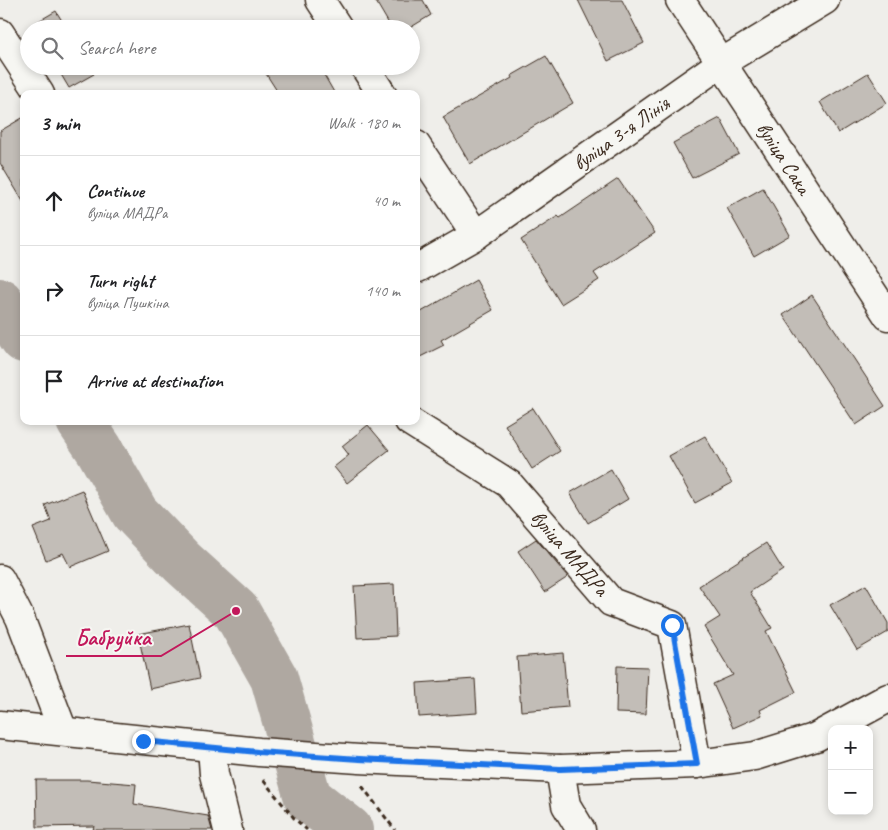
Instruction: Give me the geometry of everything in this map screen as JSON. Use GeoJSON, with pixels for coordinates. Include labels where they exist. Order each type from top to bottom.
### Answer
{"type":"FeatureCollection","features":[{"type":"Feature","properties":{"kind":"street"},"geometry":{"type":"LineString","coordinates":[[320,0],[333,20]]}},
{"type":"Feature","properties":{"kind":"street","name":"вуліца Сака"},"geometry":{"type":"LineString","coordinates":[[680,0],[888,316]]}},
{"type":"Feature","properties":{"kind":"street","name":"вуліца 3-я Лінія"},"geometry":{"type":"LineString","coordinates":[[420,267],[476,235],[721,63],[825,0]]}},
{"type":"Feature","properties":{"kind":"street"},"geometry":{"type":"LineString","coordinates":[[0,33],[20,64]]}},
{"type":"Feature","properties":{"kind":"street"},"geometry":{"type":"LineString","coordinates":[[28,75],[37,90]]}},
{"type":"Feature","properties":{"kind":"street"},"geometry":{"type":"LineString","coordinates":[[370,75],[379,90]]}},
{"type":"Feature","properties":{"kind":"street"},"geometry":{"type":"LineString","coordinates":[[420,151],[476,235]]}},
{"type":"Feature","properties":{"kind":"street","name":"вуліца МАДРа"},"geometry":{"type":"LineString","coordinates":[[415,425],[509,484],[611,602],[672,625],[697,764]]}},
{"type":"Feature","properties":{"kind":"street"},"geometry":{"type":"LineString","coordinates":[[0,578],[20,618],[63,731]]}},
{"type":"Feature","properties":{"kind":"street"},"geometry":{"type":"LineString","coordinates":[[0,725],[212,748],[260,764],[359,759],[560,769],[697,764],[755,756],[816,737],[888,698]]}},
{"type":"Feature","properties":{"kind":"street"},"geometry":{"type":"LineString","coordinates":[[212,748],[214,774],[228,830]]}},
{"type":"Feature","properties":{"kind":"street"},"geometry":{"type":"LineString","coordinates":[[560,769],[566,805],[581,830]]}},
{"type":"Feature","properties":{"kind":"path"},"geometry":{"type":"LineString","coordinates":[[260,764],[294,818],[307,830]]}},
{"type":"Feature","properties":{"kind":"path"},"geometry":{"type":"LineString","coordinates":[[361,786],[395,830]]}},
{"type":"Feature","properties":{"kind":"building"},"geometry":{"type":"Polygon","coordinates":[[[375,0],[423,0],[431,15],[420,22],[420,20],[387,20],[375,0]]]}},
{"type":"Feature","properties":{"kind":"building"},"geometry":{"type":"Polygon","coordinates":[[[578,0],[622,0],[644,43],[608,61],[578,0]]]}},
{"type":"Feature","properties":{"kind":"building"},"geometry":{"type":"Polygon","coordinates":[[[56,11],[62,20],[41,20],[56,11]]]}},
{"type":"Feature","properties":{"kind":"building"},"geometry":{"type":"Polygon","coordinates":[[[546,56],[573,103],[470,164],[443,117],[512,78],[511,76],[546,56]]]}},
{"type":"Feature","properties":{"kind":"building"},"geometry":{"type":"Polygon","coordinates":[[[868,73],[887,103],[838,133],[820,102],[868,73]]]}},
{"type":"Feature","properties":{"kind":"building"},"geometry":{"type":"Polygon","coordinates":[[[61,75],[92,75],[69,88],[61,75]]]}},
{"type":"Feature","properties":{"kind":"building"},"geometry":{"type":"Polygon","coordinates":[[[267,75],[324,75],[333,90],[276,90],[267,75]]]}},
{"type":"Feature","properties":{"kind":"building"},"geometry":{"type":"Polygon","coordinates":[[[720,118],[739,154],[692,178],[673,143],[720,118]]]}},
{"type":"Feature","properties":{"kind":"building"},"geometry":{"type":"Polygon","coordinates":[[[20,119],[20,196],[0,163],[0,131],[20,119]]]}},
{"type":"Feature","properties":{"kind":"building"},"geometry":{"type":"Polygon","coordinates":[[[618,179],[655,233],[594,273],[599,280],[561,304],[521,240],[558,216],[560,218],[618,179]]]}},
{"type":"Feature","properties":{"kind":"building"},"geometry":{"type":"Polygon","coordinates":[[[763,188],[790,235],[754,256],[727,208],[763,188]]]}},
{"type":"Feature","properties":{"kind":"building"},"geometry":{"type":"Polygon","coordinates":[[[476,280],[493,310],[441,340],[444,345],[420,357],[420,313],[476,280]]]}},
{"type":"Feature","properties":{"kind":"building"},"geometry":{"type":"Polygon","coordinates":[[[812,295],[885,406],[856,425],[783,315],[812,295]]]}},
{"type":"Feature","properties":{"kind":"building"},"geometry":{"type":"Polygon","coordinates":[[[533,408],[560,451],[532,469],[505,425],[533,408]]]}},
{"type":"Feature","properties":{"kind":"building"},"geometry":{"type":"Polygon","coordinates":[[[368,425],[389,450],[347,483],[334,467],[349,455],[342,446],[368,425]]]}},
{"type":"Feature","properties":{"kind":"building"},"geometry":{"type":"Polygon","coordinates":[[[705,436],[732,483],[695,503],[669,456],[705,436]]]}},
{"type":"Feature","properties":{"kind":"building"},"geometry":{"type":"Polygon","coordinates":[[[611,469],[628,499],[588,523],[570,493],[611,469]]]}},
{"type":"Feature","properties":{"kind":"building"},"geometry":{"type":"Polygon","coordinates":[[[82,490],[108,551],[70,567],[63,553],[46,560],[33,528],[51,521],[45,505],[82,490]]]}},
{"type":"Feature","properties":{"kind":"building"},"geometry":{"type":"Polygon","coordinates":[[[536,539],[568,577],[545,592],[518,551],[536,539]]]}},
{"type":"Feature","properties":{"kind":"building"},"geometry":{"type":"Polygon","coordinates":[[[766,543],[783,570],[750,592],[772,628],[766,631],[796,692],[760,710],[762,715],[733,728],[713,684],[733,675],[704,627],[720,617],[699,586],[766,543]]]}},
{"type":"Feature","properties":{"kind":"building"},"geometry":{"type":"Polygon","coordinates":[[[394,584],[396,636],[357,638],[354,586],[394,584]]]}},
{"type":"Feature","properties":{"kind":"building"},"geometry":{"type":"Polygon","coordinates":[[[866,585],[888,623],[888,632],[857,650],[830,605],[866,585]]]}},
{"type":"Feature","properties":{"kind":"building"},"geometry":{"type":"Polygon","coordinates":[[[189,624],[200,678],[150,689],[138,634],[189,624]]]}},
{"type":"Feature","properties":{"kind":"building"},"geometry":{"type":"Polygon","coordinates":[[[563,653],[568,707],[521,711],[517,657],[563,653]]]}},
{"type":"Feature","properties":{"kind":"building"},"geometry":{"type":"Polygon","coordinates":[[[617,666],[648,667],[646,714],[616,713],[617,666]]]}},
{"type":"Feature","properties":{"kind":"building"},"geometry":{"type":"Polygon","coordinates":[[[475,679],[477,713],[419,717],[417,683],[475,679]]]}},
{"type":"Feature","properties":{"kind":"building"},"geometry":{"type":"Polygon","coordinates":[[[36,780],[87,780],[136,784],[134,804],[208,816],[212,830],[93,830],[94,826],[37,827],[36,780]]]}},
{"type":"Feature","properties":{"kind":"waterway"},"geometry":{"type":"LineString","coordinates":[[0,302],[20,333]]}},
{"type":"Feature","properties":{"kind":"waterway"},"geometry":{"type":"LineString","coordinates":[[83,425],[99,449],[135,513],[182,562],[236,611],[274,678],[308,798],[349,830]]}},
{"type":"Feature","properties":{"kind":"place","name":"Бабруйка"},"geometry":{"type":"Point","coordinates":[236,611]}},
{"type":"Feature","properties":{"kind":"route"},"geometry":{"type":"LineString","coordinates":[[143,741],[359,759],[560,769],[697,764],[672,625]]}}]}
